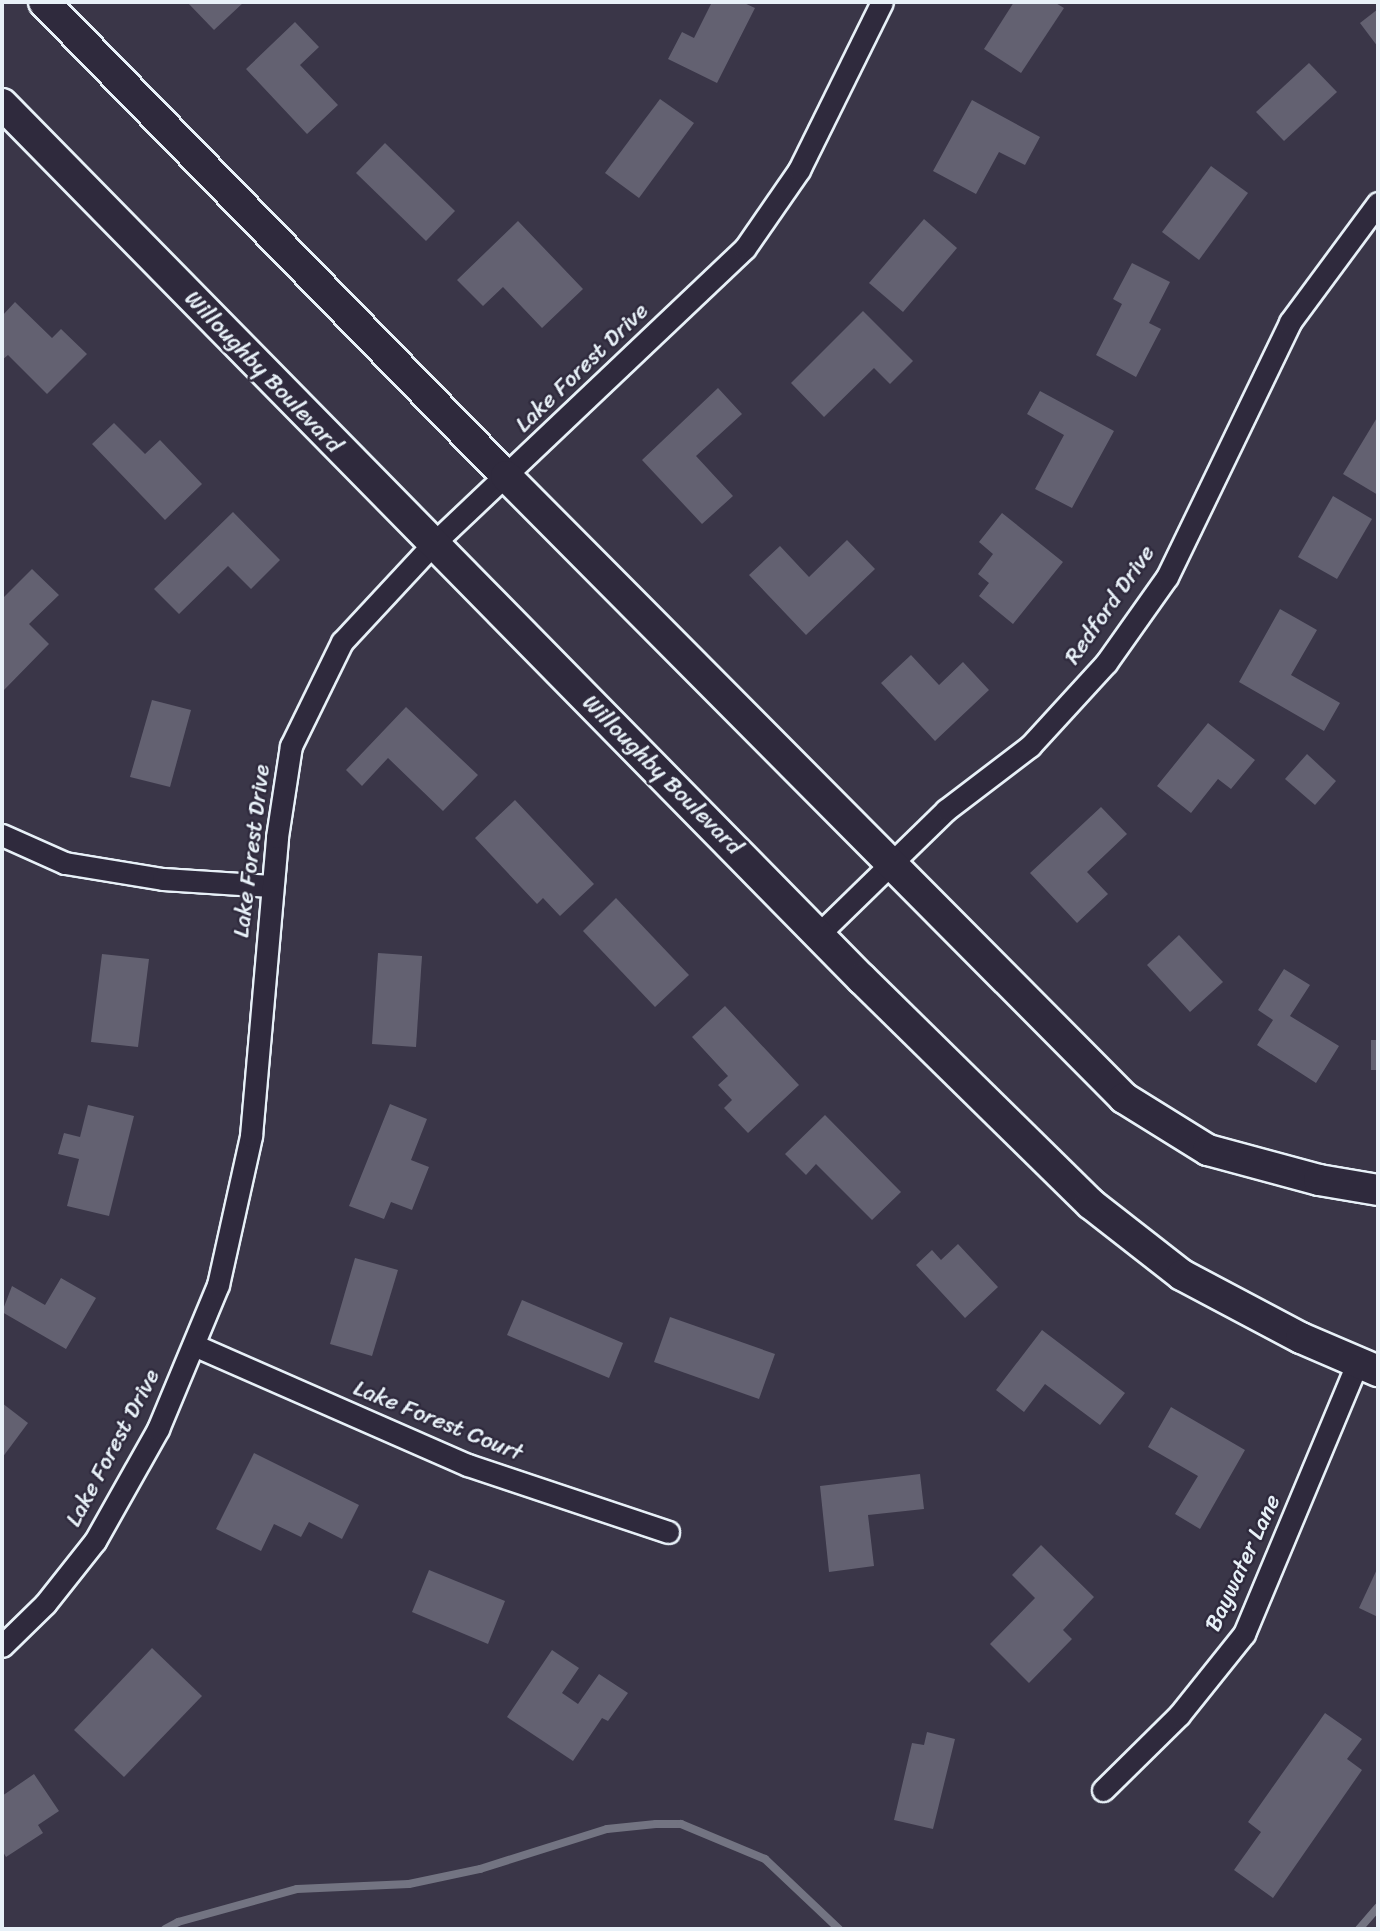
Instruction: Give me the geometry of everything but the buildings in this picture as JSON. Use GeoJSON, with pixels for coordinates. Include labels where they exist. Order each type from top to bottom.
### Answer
{"type":"FeatureCollection","features":[{"type":"Feature","properties":{"kind":"street"},"geometry":{"type":"LineString","coordinates":[[44,2],[506,477],[892,861],[1124,1098],[1208,1150],[1319,1180],[1378,1190]]}},
{"type":"Feature","properties":{"kind":"street","name":"Lake Forest Drive"},"geometry":{"type":"LineString","coordinates":[[2,1647],[45,1605],[95,1541],[158,1429],[218,1285],[251,1136],[271,886],[291,746],[342,642],[432,545],[745,248],[799,170],[882,2]]}},
{"type":"Feature","properties":{"kind":"street","name":"Willoughby Boulevard"},"geometry":{"type":"LineString","coordinates":[[2,104],[432,545],[1091,1204],[1182,1275],[1368,1366]]}},
{"type":"Feature","properties":{"kind":"street","name":"Redford Drive"},"geometry":{"type":"LineString","coordinates":[[820,933],[946,810],[1030,746],[1106,663],[1167,577],[1290,322],[1378,203]]}},
{"type":"Feature","properties":{"kind":"street"},"geometry":{"type":"LineString","coordinates":[[2,835],[65,863],[163,880],[271,886]]}},
{"type":"Feature","properties":{"kind":"street","name":"Lake Forest Court"},"geometry":{"type":"LineString","coordinates":[[194,1345],[468,1465],[668,1532]]}},
{"type":"Feature","properties":{"kind":"street","name":"Baywater Lane"},"geometry":{"type":"LineString","coordinates":[[1103,1790],[1179,1715],[1244,1634],[1368,1366]]}},
{"type":"Feature","properties":{"kind":"waterway"},"geometry":{"type":"LineString","coordinates":[[165,1929],[178,1922],[297,1889],[409,1884],[480,1869],[607,1829],[656,1824],[681,1824],[765,1859],[839,1929]]}},
{"type":"Feature","properties":{"kind":"waterway"},"geometry":{"type":"LineString","coordinates":[[1359,1929],[1378,1907]]}}]}
